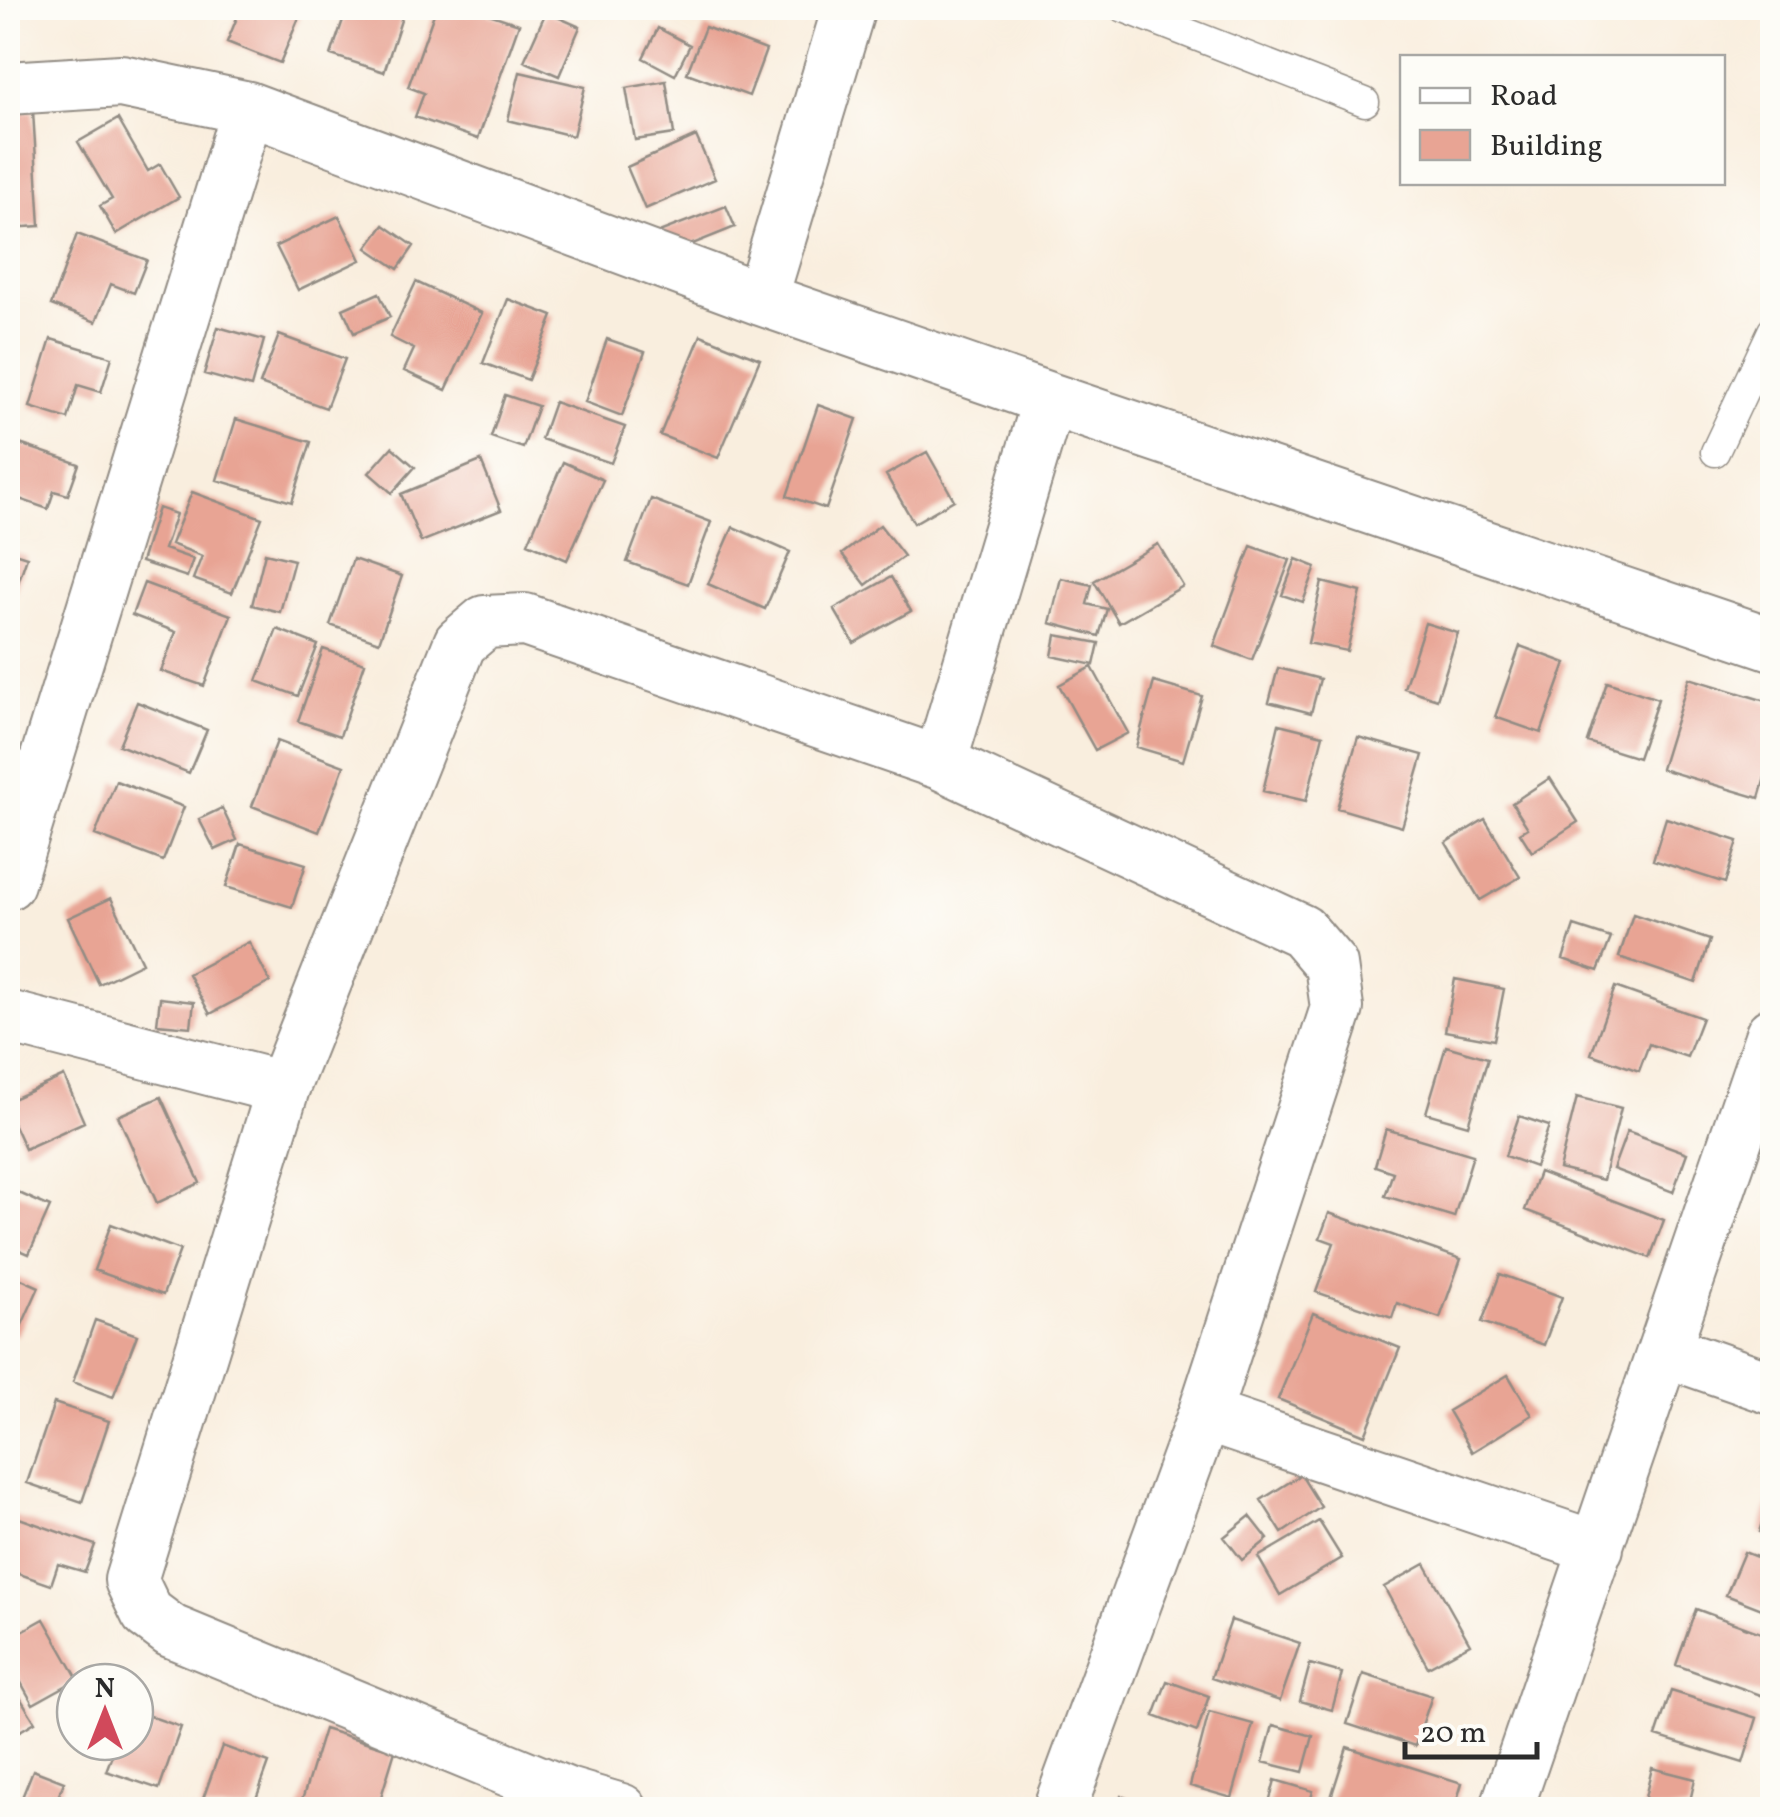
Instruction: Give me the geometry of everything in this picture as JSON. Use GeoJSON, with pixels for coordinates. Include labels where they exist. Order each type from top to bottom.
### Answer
{"type":"FeatureCollection","features":[{"type":"Feature","properties":{"kind":"street"},"geometry":{"type":"LineString","coordinates":[[761,298],[849,8]]}},
{"type":"Feature","properties":{"kind":"street"},"geometry":{"type":"LineString","coordinates":[[8,88],[121,81],[248,108],[1049,400],[1772,644]]}},
{"type":"Feature","properties":{"kind":"street"},"geometry":{"type":"LineString","coordinates":[[8,883],[248,108]]}},
{"type":"Feature","properties":{"kind":"street"},"geometry":{"type":"LineString","coordinates":[[940,764],[1049,400]]}},
{"type":"Feature","properties":{"kind":"street"},"geometry":{"type":"LineString","coordinates":[[621,1810],[565,1802],[170,1631],[147,1613],[131,1580],[282,1088],[460,643],[485,622],[526,620],[940,764],[1302,932],[1331,965],[1336,1008],[1204,1416],[1059,1810]]}},
{"type":"Feature","properties":{"kind":"street"},"geometry":{"type":"LineString","coordinates":[[8,1016],[282,1088]]}},
{"type":"Feature","properties":{"kind":"street"},"geometry":{"type":"LineString","coordinates":[[1506,1810],[1772,1034]]}},
{"type":"Feature","properties":{"kind":"street"},"geometry":{"type":"LineString","coordinates":[[1666,1351],[1772,1388]]}},
{"type":"Feature","properties":{"kind":"street"},"geometry":{"type":"LineString","coordinates":[[1204,1416],[1597,1548]]}},
{"type":"Feature","properties":{"kind":"lane"},"geometry":{"type":"LineString","coordinates":[[1124,8],[1366,102]]}},
{"type":"Feature","properties":{"kind":"lane"},"geometry":{"type":"LineString","coordinates":[[1716,452],[1772,331]]}},
{"type":"Feature","properties":{"kind":"building"},"geometry":{"type":"Polygon","coordinates":[[[241,8],[303,8],[280,63],[227,42],[241,8]]]}},
{"type":"Feature","properties":{"kind":"building"},"geometry":{"type":"Polygon","coordinates":[[[347,8],[405,8],[384,72],[331,55],[347,8]]]}},
{"type":"Feature","properties":{"kind":"building"},"geometry":{"type":"Polygon","coordinates":[[[436,8],[471,8],[519,24],[478,139],[415,117],[424,93],[408,87],[436,8]]]}},
{"type":"Feature","properties":{"kind":"building"},"geometry":{"type":"Polygon","coordinates":[[[546,12],[580,27],[559,76],[524,61],[546,12]]]}},
{"type":"Feature","properties":{"kind":"building"},"geometry":{"type":"Polygon","coordinates":[[[705,27],[766,50],[749,96],[687,73],[705,27]]]}},
{"type":"Feature","properties":{"kind":"building"},"geometry":{"type":"Polygon","coordinates":[[[658,28],[690,45],[675,75],[643,58],[658,28]]]}},
{"type":"Feature","properties":{"kind":"building"},"geometry":{"type":"Polygon","coordinates":[[[520,72],[585,87],[573,136],[508,120],[520,72]]]}},
{"type":"Feature","properties":{"kind":"building"},"geometry":{"type":"Polygon","coordinates":[[[666,81],[674,134],[635,140],[626,88],[666,81]]]}},
{"type":"Feature","properties":{"kind":"building"},"geometry":{"type":"Polygon","coordinates":[[[33,111],[40,226],[8,228],[8,112],[33,111]]]}},
{"type":"Feature","properties":{"kind":"building"},"geometry":{"type":"Polygon","coordinates":[[[118,119],[148,171],[160,164],[179,197],[116,234],[100,206],[112,199],[78,142],[118,119]]]}},
{"type":"Feature","properties":{"kind":"building"},"geometry":{"type":"Polygon","coordinates":[[[696,136],[715,179],[645,209],[627,167],[696,136]]]}},
{"type":"Feature","properties":{"kind":"building"},"geometry":{"type":"Polygon","coordinates":[[[726,206],[735,227],[663,256],[654,234],[726,206]]]}},
{"type":"Feature","properties":{"kind":"building"},"geometry":{"type":"Polygon","coordinates":[[[339,216],[361,260],[298,290],[276,246],[339,216]]]}},
{"type":"Feature","properties":{"kind":"building"},"geometry":{"type":"Polygon","coordinates":[[[384,225],[414,246],[398,269],[367,248],[384,225]]]}},
{"type":"Feature","properties":{"kind":"building"},"geometry":{"type":"Polygon","coordinates":[[[77,234],[147,260],[134,293],[111,284],[96,322],[51,305],[77,234]]]}},
{"type":"Feature","properties":{"kind":"building"},"geometry":{"type":"Polygon","coordinates":[[[416,282],[482,313],[446,390],[404,371],[414,349],[390,337],[416,282]]]}},
{"type":"Feature","properties":{"kind":"building"},"geometry":{"type":"Polygon","coordinates":[[[379,293],[390,317],[354,333],[343,309],[379,293]]]}},
{"type":"Feature","properties":{"kind":"building"},"geometry":{"type":"Polygon","coordinates":[[[508,299],[553,316],[528,380],[483,363],[508,299]]]}},
{"type":"Feature","properties":{"kind":"building"},"geometry":{"type":"Polygon","coordinates":[[[218,327],[264,340],[251,387],[204,374],[218,327]]]}},
{"type":"Feature","properties":{"kind":"building"},"geometry":{"type":"Polygon","coordinates":[[[279,335],[345,359],[326,408],[260,384],[279,335]]]}},
{"type":"Feature","properties":{"kind":"building"},"geometry":{"type":"Polygon","coordinates":[[[701,335],[760,359],[718,458],[660,435],[701,335]]]}},
{"type":"Feature","properties":{"kind":"building"},"geometry":{"type":"Polygon","coordinates":[[[51,339],[112,357],[101,392],[78,385],[68,419],[30,407],[51,339]]]}},
{"type":"Feature","properties":{"kind":"building"},"geometry":{"type":"Polygon","coordinates":[[[607,339],[645,352],[622,416],[585,402],[607,339]]]}},
{"type":"Feature","properties":{"kind":"building"},"geometry":{"type":"Polygon","coordinates":[[[505,395],[538,406],[523,448],[491,437],[505,395]]]}},
{"type":"Feature","properties":{"kind":"building"},"geometry":{"type":"Polygon","coordinates":[[[554,402],[625,427],[611,463],[541,439],[554,402]]]}},
{"type":"Feature","properties":{"kind":"building"},"geometry":{"type":"Polygon","coordinates":[[[818,405],[857,419],[826,509],[787,496],[818,405]]]}},
{"type":"Feature","properties":{"kind":"building"},"geometry":{"type":"Polygon","coordinates":[[[236,419],[311,442],[292,502],[217,480],[236,419]]]}},
{"type":"Feature","properties":{"kind":"building"},"geometry":{"type":"Polygon","coordinates":[[[8,440],[79,464],[68,495],[54,491],[48,509],[8,495],[8,440]]]}},
{"type":"Feature","properties":{"kind":"building"},"geometry":{"type":"Polygon","coordinates":[[[392,447],[415,467],[392,493],[369,473],[392,447]]]}},
{"type":"Feature","properties":{"kind":"building"},"geometry":{"type":"Polygon","coordinates":[[[927,452],[954,500],[914,523],[886,475],[927,452]]]}},
{"type":"Feature","properties":{"kind":"building"},"geometry":{"type":"Polygon","coordinates":[[[481,461],[501,510],[421,542],[401,494],[481,461]]]}},
{"type":"Feature","properties":{"kind":"building"},"geometry":{"type":"Polygon","coordinates":[[[563,462],[603,480],[567,560],[528,543],[563,462]]]}},
{"type":"Feature","properties":{"kind":"building"},"geometry":{"type":"Polygon","coordinates":[[[192,492],[262,518],[232,593],[193,579],[202,556],[171,544],[192,492]]]}},
{"type":"Feature","properties":{"kind":"building"},"geometry":{"type":"Polygon","coordinates":[[[651,499],[711,522],[688,584],[627,562],[651,499]]]}},
{"type":"Feature","properties":{"kind":"building"},"geometry":{"type":"Polygon","coordinates":[[[158,508],[176,514],[164,549],[193,559],[187,577],[141,562],[158,508]]]}},
{"type":"Feature","properties":{"kind":"building"},"geometry":{"type":"Polygon","coordinates":[[[880,525],[904,556],[866,585],[842,554],[880,525]]]}},
{"type":"Feature","properties":{"kind":"building"},"geometry":{"type":"Polygon","coordinates":[[[733,527],[790,552],[765,609],[708,584],[733,527]]]}},
{"type":"Feature","properties":{"kind":"building"},"geometry":{"type":"Polygon","coordinates":[[[1158,544],[1183,586],[1119,623],[1094,581],[1158,544]]]}},
{"type":"Feature","properties":{"kind":"building"},"geometry":{"type":"Polygon","coordinates":[[[1251,546],[1290,560],[1252,660],[1214,646],[1251,546]]]}},
{"type":"Feature","properties":{"kind":"building"},"geometry":{"type":"Polygon","coordinates":[[[8,551],[27,557],[11,603],[8,602],[8,551]]]}},
{"type":"Feature","properties":{"kind":"building"},"geometry":{"type":"Polygon","coordinates":[[[265,553],[294,560],[280,612],[252,605],[265,553]]]}},
{"type":"Feature","properties":{"kind":"building"},"geometry":{"type":"Polygon","coordinates":[[[353,559],[402,576],[379,642],[330,625],[353,559]]]}},
{"type":"Feature","properties":{"kind":"building"},"geometry":{"type":"Polygon","coordinates":[[[1296,559],[1316,567],[1303,602],[1282,595],[1296,559]]]}},
{"type":"Feature","properties":{"kind":"building"},"geometry":{"type":"Polygon","coordinates":[[[891,577],[911,611],[854,643],[834,609],[891,577]]]}},
{"type":"Feature","properties":{"kind":"building"},"geometry":{"type":"Polygon","coordinates":[[[1061,578],[1092,585],[1087,604],[1107,609],[1099,636],[1050,623],[1061,578]]]}},
{"type":"Feature","properties":{"kind":"building"},"geometry":{"type":"Polygon","coordinates":[[[1322,582],[1361,592],[1347,651],[1308,643],[1322,582]]]}},
{"type":"Feature","properties":{"kind":"building"},"geometry":{"type":"Polygon","coordinates":[[[144,583],[231,615],[204,686],[161,671],[176,632],[132,615],[144,583]]]}},
{"type":"Feature","properties":{"kind":"building"},"geometry":{"type":"Polygon","coordinates":[[[1425,623],[1458,633],[1437,699],[1404,688],[1425,623]]]}},
{"type":"Feature","properties":{"kind":"building"},"geometry":{"type":"Polygon","coordinates":[[[277,629],[318,645],[298,696],[257,681],[277,629]]]}},
{"type":"Feature","properties":{"kind":"building"},"geometry":{"type":"Polygon","coordinates":[[[1056,635],[1099,643],[1094,665],[1052,656],[1056,635]]]}},
{"type":"Feature","properties":{"kind":"building"},"geometry":{"type":"Polygon","coordinates":[[[1520,646],[1566,663],[1541,733],[1495,717],[1520,646]]]}},
{"type":"Feature","properties":{"kind":"building"},"geometry":{"type":"Polygon","coordinates":[[[323,649],[365,663],[340,736],[298,721],[323,649]]]}},
{"type":"Feature","properties":{"kind":"building"},"geometry":{"type":"Polygon","coordinates":[[[1092,667],[1128,733],[1095,750],[1059,685],[1092,667]]]}},
{"type":"Feature","properties":{"kind":"building"},"geometry":{"type":"Polygon","coordinates":[[[1278,668],[1320,679],[1311,713],[1269,702],[1278,668]]]}},
{"type":"Feature","properties":{"kind":"building"},"geometry":{"type":"Polygon","coordinates":[[[1689,678],[1772,703],[1772,753],[1759,798],[1661,769],[1689,678]]]}},
{"type":"Feature","properties":{"kind":"building"},"geometry":{"type":"Polygon","coordinates":[[[1154,682],[1202,696],[1183,761],[1136,747],[1154,682]]]}},
{"type":"Feature","properties":{"kind":"building"},"geometry":{"type":"Polygon","coordinates":[[[1607,682],[1658,699],[1638,758],[1587,742],[1607,682]]]}},
{"type":"Feature","properties":{"kind":"building"},"geometry":{"type":"Polygon","coordinates":[[[137,702],[207,730],[189,773],[119,745],[137,702]]]}},
{"type":"Feature","properties":{"kind":"building"},"geometry":{"type":"Polygon","coordinates":[[[1279,724],[1323,735],[1306,801],[1263,791],[1279,724]]]}},
{"type":"Feature","properties":{"kind":"building"},"geometry":{"type":"Polygon","coordinates":[[[1358,737],[1423,755],[1402,827],[1337,808],[1358,737]]]}},
{"type":"Feature","properties":{"kind":"building"},"geometry":{"type":"Polygon","coordinates":[[[277,741],[344,766],[319,832],[252,806],[277,741]]]}},
{"type":"Feature","properties":{"kind":"building"},"geometry":{"type":"Polygon","coordinates":[[[1550,778],[1578,822],[1532,852],[1520,833],[1528,828],[1512,803],[1550,778]]]}},
{"type":"Feature","properties":{"kind":"building"},"geometry":{"type":"Polygon","coordinates":[[[116,781],[184,807],[163,861],[95,835],[116,781]]]}},
{"type":"Feature","properties":{"kind":"building"},"geometry":{"type":"Polygon","coordinates":[[[222,808],[237,840],[215,850],[199,819],[222,808]]]}},
{"type":"Feature","properties":{"kind":"building"},"geometry":{"type":"Polygon","coordinates":[[[1666,818],[1738,841],[1725,883],[1653,860],[1666,818]]]}},
{"type":"Feature","properties":{"kind":"building"},"geometry":{"type":"Polygon","coordinates":[[[1485,819],[1520,877],[1480,900],[1446,843],[1485,819]]]}},
{"type":"Feature","properties":{"kind":"building"},"geometry":{"type":"Polygon","coordinates":[[[240,844],[306,864],[292,907],[226,887],[240,844]]]}},
{"type":"Feature","properties":{"kind":"building"},"geometry":{"type":"Polygon","coordinates":[[[111,898],[142,963],[99,984],[68,918],[111,898]]]}},
{"type":"Feature","properties":{"kind":"building"},"geometry":{"type":"Polygon","coordinates":[[[1633,914],[1710,940],[1696,983],[1619,957],[1633,914]]]}},
{"type":"Feature","properties":{"kind":"building"},"geometry":{"type":"Polygon","coordinates":[[[1574,926],[1611,938],[1598,971],[1563,959],[1574,926]]]}},
{"type":"Feature","properties":{"kind":"building"},"geometry":{"type":"Polygon","coordinates":[[[249,942],[270,982],[210,1014],[188,974],[249,942]]]}},
{"type":"Feature","properties":{"kind":"building"},"geometry":{"type":"Polygon","coordinates":[[[1455,979],[1504,989],[1494,1040],[1445,1031],[1455,979]]]}},
{"type":"Feature","properties":{"kind":"building"},"geometry":{"type":"Polygon","coordinates":[[[1615,987],[1702,1018],[1687,1057],[1649,1044],[1639,1071],[1591,1054],[1615,987]]]}},
{"type":"Feature","properties":{"kind":"building"},"geometry":{"type":"Polygon","coordinates":[[[160,998],[194,1002],[191,1027],[157,1024],[160,998]]]}},
{"type":"Feature","properties":{"kind":"building"},"geometry":{"type":"Polygon","coordinates":[[[1446,1046],[1488,1058],[1468,1125],[1426,1113],[1446,1046]]]}},
{"type":"Feature","properties":{"kind":"building"},"geometry":{"type":"Polygon","coordinates":[[[64,1076],[84,1122],[25,1149],[8,1112],[8,1101],[64,1076]]]}},
{"type":"Feature","properties":{"kind":"building"},"geometry":{"type":"Polygon","coordinates":[[[161,1097],[200,1183],[157,1203],[118,1116],[161,1097]]]}},
{"type":"Feature","properties":{"kind":"building"},"geometry":{"type":"Polygon","coordinates":[[[1577,1097],[1621,1108],[1603,1180],[1559,1169],[1577,1097]]]}},
{"type":"Feature","properties":{"kind":"building"},"geometry":{"type":"Polygon","coordinates":[[[1519,1116],[1549,1126],[1535,1167],[1505,1156],[1519,1116]]]}},
{"type":"Feature","properties":{"kind":"building"},"geometry":{"type":"Polygon","coordinates":[[[1386,1129],[1473,1155],[1454,1217],[1385,1196],[1393,1172],[1375,1166],[1386,1129]]]}},
{"type":"Feature","properties":{"kind":"building"},"geometry":{"type":"Polygon","coordinates":[[[1627,1131],[1687,1153],[1673,1192],[1613,1169],[1627,1131]]]}},
{"type":"Feature","properties":{"kind":"building"},"geometry":{"type":"Polygon","coordinates":[[[1539,1172],[1664,1220],[1650,1258],[1525,1210],[1539,1172]]]}},
{"type":"Feature","properties":{"kind":"building"},"geometry":{"type":"Polygon","coordinates":[[[8,1188],[50,1207],[29,1254],[8,1245],[8,1188]]]}},
{"type":"Feature","properties":{"kind":"building"},"geometry":{"type":"Polygon","coordinates":[[[1329,1213],[1461,1259],[1440,1318],[1397,1303],[1392,1318],[1316,1292],[1334,1243],[1320,1238],[1329,1213]]]}},
{"type":"Feature","properties":{"kind":"building"},"geometry":{"type":"Polygon","coordinates":[[[111,1224],[180,1250],[163,1295],[94,1270],[111,1224]]]}},
{"type":"Feature","properties":{"kind":"building"},"geometry":{"type":"Polygon","coordinates":[[[8,1273],[39,1287],[17,1336],[8,1331],[8,1273]]]}},
{"type":"Feature","properties":{"kind":"building"},"geometry":{"type":"Polygon","coordinates":[[[1500,1274],[1562,1297],[1544,1345],[1482,1322],[1500,1274]]]}},
{"type":"Feature","properties":{"kind":"building"},"geometry":{"type":"Polygon","coordinates":[[[1313,1313],[1400,1348],[1365,1435],[1278,1399],[1313,1313]]]}},
{"type":"Feature","properties":{"kind":"building"},"geometry":{"type":"Polygon","coordinates":[[[95,1320],[137,1335],[113,1397],[73,1382],[95,1320]]]}},
{"type":"Feature","properties":{"kind":"building"},"geometry":{"type":"Polygon","coordinates":[[[1508,1375],[1532,1415],[1472,1452],[1448,1411],[1508,1375]]]}},
{"type":"Feature","properties":{"kind":"building"},"geometry":{"type":"Polygon","coordinates":[[[54,1403],[109,1421],[82,1502],[27,1483],[54,1403]]]}},
{"type":"Feature","properties":{"kind":"building"},"geometry":{"type":"Polygon","coordinates":[[[1301,1475],[1321,1507],[1282,1533],[1261,1500],[1301,1475]]]}},
{"type":"Feature","properties":{"kind":"building"},"geometry":{"type":"Polygon","coordinates":[[[1772,1491],[1772,1536],[1759,1532],[1772,1491]]]}},
{"type":"Feature","properties":{"kind":"building"},"geometry":{"type":"Polygon","coordinates":[[[8,1514],[95,1545],[85,1572],[58,1564],[51,1585],[8,1570],[8,1514]]]}},
{"type":"Feature","properties":{"kind":"building"},"geometry":{"type":"Polygon","coordinates":[[[1250,1516],[1268,1539],[1242,1560],[1224,1537],[1250,1516]]]}},
{"type":"Feature","properties":{"kind":"building"},"geometry":{"type":"Polygon","coordinates":[[[1319,1521],[1342,1558],[1280,1595],[1258,1557],[1319,1521]]]}},
{"type":"Feature","properties":{"kind":"building"},"geometry":{"type":"Polygon","coordinates":[[[1744,1552],[1772,1563],[1772,1613],[1726,1595],[1744,1552]]]}},
{"type":"Feature","properties":{"kind":"building"},"geometry":{"type":"Polygon","coordinates":[[[1425,1564],[1470,1644],[1428,1667],[1384,1587],[1425,1564]]]}},
{"type":"Feature","properties":{"kind":"building"},"geometry":{"type":"Polygon","coordinates":[[[1696,1609],[1772,1637],[1772,1699],[1676,1665],[1696,1609]]]}},
{"type":"Feature","properties":{"kind":"building"},"geometry":{"type":"Polygon","coordinates":[[[44,1619],[68,1662],[55,1662],[55,1692],[33,1704],[8,1659],[8,1639],[44,1619]]]}},
{"type":"Feature","properties":{"kind":"building"},"geometry":{"type":"Polygon","coordinates":[[[1231,1620],[1300,1643],[1280,1701],[1211,1678],[1231,1620]]]}},
{"type":"Feature","properties":{"kind":"building"},"geometry":{"type":"Polygon","coordinates":[[[1310,1664],[1342,1673],[1332,1710],[1300,1701],[1310,1664]]]}},
{"type":"Feature","properties":{"kind":"building"},"geometry":{"type":"Polygon","coordinates":[[[1363,1674],[1432,1696],[1415,1746],[1347,1724],[1363,1674]]]}},
{"type":"Feature","properties":{"kind":"building"},"geometry":{"type":"Polygon","coordinates":[[[8,1678],[35,1722],[8,1738],[8,1678]]]}},
{"type":"Feature","properties":{"kind":"building"},"geometry":{"type":"Polygon","coordinates":[[[1167,1681],[1209,1696],[1197,1732],[1154,1716],[1167,1681]]]}},
{"type":"Feature","properties":{"kind":"building"},"geometry":{"type":"Polygon","coordinates":[[[1671,1691],[1757,1718],[1743,1763],[1656,1736],[1671,1691]]]}},
{"type":"Feature","properties":{"kind":"building"},"geometry":{"type":"Polygon","coordinates":[[[1209,1712],[1253,1724],[1232,1798],[1190,1786],[1209,1712]]]}},
{"type":"Feature","properties":{"kind":"building"},"geometry":{"type":"Polygon","coordinates":[[[155,1718],[181,1727],[159,1789],[106,1771],[109,1762],[155,1762],[155,1718]]]}},
{"type":"Feature","properties":{"kind":"building"},"geometry":{"type":"Polygon","coordinates":[[[1273,1725],[1313,1736],[1303,1772],[1263,1762],[1273,1725]]]}},
{"type":"Feature","properties":{"kind":"building"},"geometry":{"type":"Polygon","coordinates":[[[324,1729],[395,1751],[377,1810],[299,1810],[324,1729]]]}},
{"type":"Feature","properties":{"kind":"building"},"geometry":{"type":"Polygon","coordinates":[[[222,1746],[269,1763],[252,1810],[199,1810],[222,1746]]]}},
{"type":"Feature","properties":{"kind":"building"},"geometry":{"type":"Polygon","coordinates":[[[1347,1747],[1462,1783],[1454,1810],[1327,1810],[1347,1747]]]}},
{"type":"Feature","properties":{"kind":"building"},"geometry":{"type":"Polygon","coordinates":[[[1652,1768],[1695,1779],[1688,1810],[1642,1810],[1652,1768]]]}},
{"type":"Feature","properties":{"kind":"building"},"geometry":{"type":"Polygon","coordinates":[[[33,1770],[64,1782],[53,1810],[17,1810],[33,1770]]]}},
{"type":"Feature","properties":{"kind":"building"},"geometry":{"type":"Polygon","coordinates":[[[1275,1780],[1313,1791],[1308,1810],[1267,1810],[1275,1780]]]}},
{"type":"Feature","properties":{"kind":"building"},"geometry":{"type":"Polygon","coordinates":[[[1121,1796],[1158,1809],[1158,1810],[1116,1810],[1121,1796]]]}}]}
